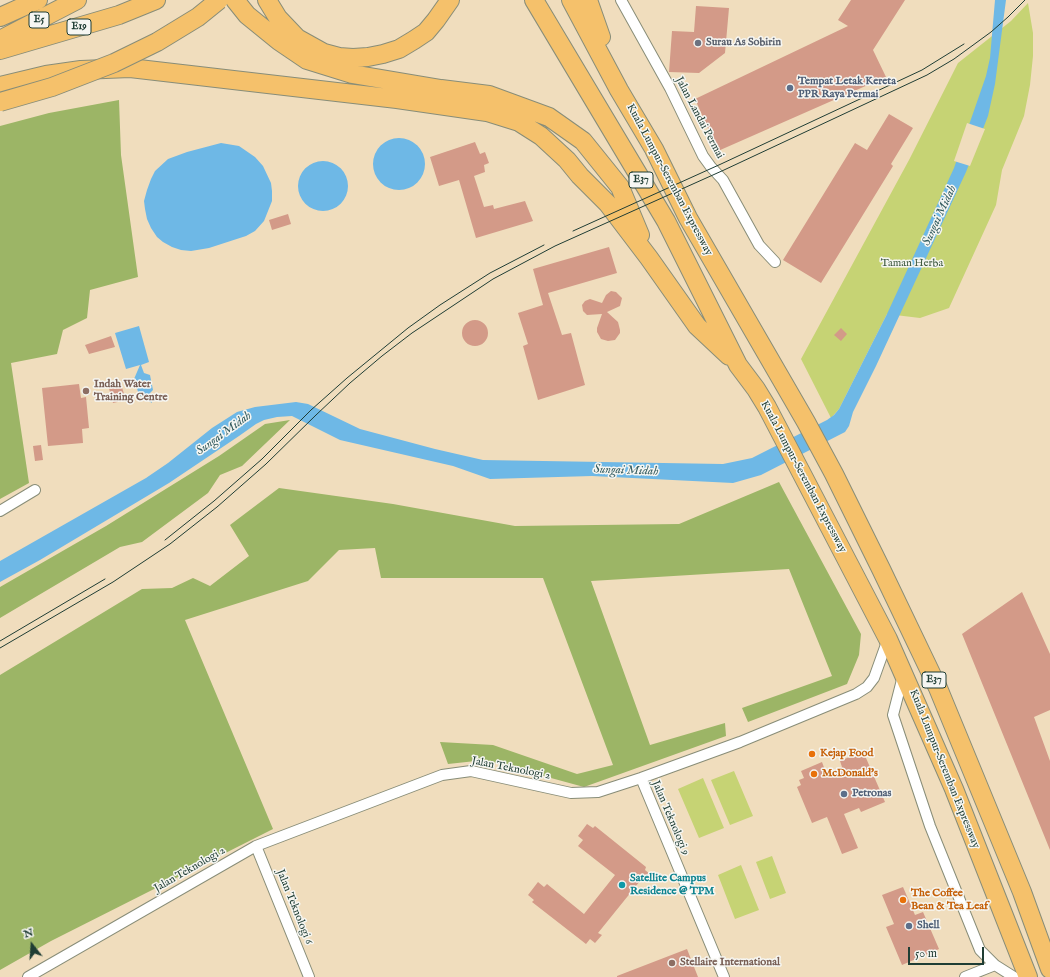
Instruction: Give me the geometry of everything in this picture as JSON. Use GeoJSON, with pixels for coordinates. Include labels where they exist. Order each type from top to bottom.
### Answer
{"type":"FeatureCollection","features":[{"type":"Feature","properties":{"kind":"highway","name":"E5"},"geometry":{"type":"LineString","coordinates":[[7,11],[38,0]]}},
{"type":"Feature","properties":{"kind":"highway","name":"E5"},"geometry":{"type":"LineString","coordinates":[[0,40],[77,0]]}},
{"type":"Feature","properties":{"kind":"highway","name":"E19"},"geometry":{"type":"LineString","coordinates":[[0,50],[119,15],[156,0]]}},
{"type":"Feature","properties":{"kind":"highway"},"geometry":{"type":"LineString","coordinates":[[0,102],[52,87],[114,63],[157,42],[198,17],[219,0]]}},
{"type":"Feature","properties":{"kind":"highway"},"geometry":{"type":"LineString","coordinates":[[234,0],[252,19],[279,41],[307,60],[352,74],[441,89],[489,95],[549,117],[583,141],[620,187],[649,258]]}},
{"type":"Feature","properties":{"kind":"highway"},"geometry":{"type":"LineString","coordinates":[[267,0],[278,18],[302,42],[324,53],[339,57],[353,58],[368,58],[383,54],[414,40],[426,32],[450,0]]}},
{"type":"Feature","properties":{"kind":"highway","name":"Kuala Lumpur–Seremban Expressway"},"geometry":{"type":"LineString","coordinates":[[534,0],[666,221],[738,365],[767,407],[888,639],[904,672],[954,789],[1028,977]]}},
{"type":"Feature","properties":{"kind":"highway","name":"Kuala Lumpur–Seremban Expressway"},"geometry":{"type":"LineString","coordinates":[[571,0],[619,90],[654,149],[688,218],[790,394],[834,474],[935,682],[1022,892],[1050,969]]}},
{"type":"Feature","properties":{"kind":"highway"},"geometry":{"type":"LineString","coordinates":[[588,0],[619,90]]}},
{"type":"Feature","properties":{"kind":"highway"},"geometry":{"type":"LineString","coordinates":[[0,86],[46,75],[81,70],[130,68],[397,99],[487,112],[519,122],[541,136],[567,160],[580,176],[608,204],[649,258],[697,326],[738,365]]}},
{"type":"Feature","properties":{"kind":"highway"},"geometry":{"type":"LineString","coordinates":[[1022,892],[1033,902],[1043,916],[1050,932]]}},
{"type":"Feature","properties":{"kind":"street","name":"Jalan Landai Permai"},"geometry":{"type":"LineString","coordinates":[[621,0],[670,88],[703,156],[723,180],[759,245],[775,262]]}},
{"type":"Feature","properties":{"kind":"street"},"geometry":{"type":"LineString","coordinates":[[0,511],[36,490]]}},
{"type":"Feature","properties":{"kind":"street","name":"Jalan Teknologi 2"},"geometry":{"type":"LineString","coordinates":[[28,977],[256,846],[442,775],[471,771],[571,793],[598,792],[740,742],[856,694],[867,687],[874,678],[888,639]]}},
{"type":"Feature","properties":{"kind":"street"},"geometry":{"type":"LineString","coordinates":[[904,672],[893,716],[930,826],[980,950],[995,965],[1014,977]]}},
{"type":"Feature","properties":{"kind":"street","name":"Jalan Teknologi 9"},"geometry":{"type":"LineString","coordinates":[[640,778],[724,977]]}},
{"type":"Feature","properties":{"kind":"street","name":"Jalan Teknologi 6"},"geometry":{"type":"LineString","coordinates":[[256,846],[309,977]]}},
{"type":"Feature","properties":{"kind":"street"},"geometry":{"type":"LineString","coordinates":[[965,977],[995,965]]}},
{"type":"Feature","properties":{"kind":"green space","name":"Taman Herba"},"geometry":{"type":"Polygon","coordinates":[[[1028,3],[1033,33],[1033,56],[1030,85],[1024,116],[1002,170],[996,205],[949,308],[920,318],[887,314],[839,409],[831,418],[801,359],[909,160],[958,63],[1011,21],[1028,3]]]}},
{"type":"Feature","properties":{"kind":"green space"},"geometry":{"type":"Polygon","coordinates":[[[119,100],[121,155],[138,277],[90,290],[87,318],[63,330],[57,354],[11,363],[29,483],[0,499],[0,126],[49,113],[119,100]]]}},
{"type":"Feature","properties":{"kind":"green space"},"geometry":{"type":"Polygon","coordinates":[[[290,420],[242,466],[220,475],[208,493],[142,542],[120,547],[0,618],[0,587],[106,526],[219,456],[265,424],[290,420]]]}},
{"type":"Feature","properties":{"kind":"green space"},"geometry":{"type":"Polygon","coordinates":[[[779,482],[861,634],[859,655],[847,684],[748,722],[742,708],[832,676],[789,569],[591,581],[650,745],[725,723],[726,736],[584,787],[485,760],[448,764],[440,742],[493,745],[577,774],[613,765],[543,578],[381,578],[375,548],[339,550],[308,581],[185,620],[273,829],[51,941],[0,970],[0,675],[142,589],[172,588],[193,578],[210,586],[249,556],[230,525],[279,488],[393,504],[515,526],[679,524],[779,482]]]}},
{"type":"Feature","properties":{"kind":"green space"},"geometry":{"type":"Polygon","coordinates":[[[734,771],[753,816],[730,825],[711,780],[734,771]]]}},
{"type":"Feature","properties":{"kind":"green space"},"geometry":{"type":"Polygon","coordinates":[[[703,778],[724,828],[699,838],[678,789],[703,778]]]}},
{"type":"Feature","properties":{"kind":"green space"},"geometry":{"type":"Polygon","coordinates":[[[772,856],[786,893],[770,899],[756,862],[772,856]]]}},
{"type":"Feature","properties":{"kind":"green space"},"geometry":{"type":"Polygon","coordinates":[[[741,865],[759,910],[735,919],[718,875],[741,865]]]}},
{"type":"Feature","properties":{"kind":"water","name":"Sungai Midah"},"geometry":{"type":"Polygon","coordinates":[[[995,0],[1006,0],[995,84],[988,116],[966,172],[845,432],[761,475],[733,483],[592,476],[490,479],[453,466],[340,440],[292,416],[277,417],[264,420],[256,424],[169,483],[40,560],[0,582],[0,561],[146,478],[168,463],[212,428],[237,412],[255,407],[296,402],[308,404],[360,429],[483,460],[723,464],[752,458],[827,420],[839,409],[887,314],[954,168],[986,76],[990,58],[995,0]]]}},
{"type":"Feature","properties":{"kind":"water"},"geometry":{"type":"Polygon","coordinates":[[[399,138],[413,142],[421,150],[425,164],[421,178],[413,186],[399,190],[385,186],[377,178],[373,164],[377,150],[385,142],[399,138]]]}},
{"type":"Feature","properties":{"kind":"water"},"geometry":{"type":"Polygon","coordinates":[[[221,143],[239,146],[255,157],[263,166],[271,183],[272,191],[272,201],[264,221],[255,231],[246,236],[209,248],[191,251],[172,247],[157,237],[147,219],[144,201],[151,179],[155,171],[168,159],[187,152],[221,143]]]}},
{"type":"Feature","properties":{"kind":"water"},"geometry":{"type":"Polygon","coordinates":[[[328,161],[333,162],[341,168],[347,176],[347,196],[341,204],[333,210],[318,211],[313,210],[305,204],[299,196],[298,181],[299,176],[305,168],[313,162],[328,161]]]}},
{"type":"Feature","properties":{"kind":"water"},"geometry":{"type":"Polygon","coordinates":[[[139,326],[149,362],[141,365],[144,373],[150,375],[153,390],[150,393],[152,403],[139,395],[134,379],[140,365],[126,369],[115,333],[139,326]]]}},
{"type":"Feature","properties":{"kind":"pier"},"geometry":{"type":"Polygon","coordinates":[[[967,123],[985,129],[970,166],[954,161],[967,123]]]}},
{"type":"Feature","properties":{"kind":"building","name":"Tempat Letak Kereta PPR Raya Permai"},"geometry":{"type":"Polygon","coordinates":[[[851,0],[905,0],[873,50],[886,77],[718,151],[695,99],[848,26],[838,20],[851,0]]]}},
{"type":"Feature","properties":{"kind":"building","name":"Surau As Sobirin"},"geometry":{"type":"Polygon","coordinates":[[[696,6],[729,8],[725,53],[699,73],[669,72],[672,31],[694,32],[696,6]]]}},
{"type":"Feature","properties":{"kind":"building"},"geometry":{"type":"Polygon","coordinates":[[[889,114],[913,128],[891,164],[893,166],[821,283],[783,260],[855,143],[867,150],[889,114]]]}},
{"type":"Feature","properties":{"kind":"building"},"geometry":{"type":"Polygon","coordinates":[[[475,142],[480,154],[485,152],[489,163],[484,165],[485,172],[474,176],[484,207],[493,205],[494,209],[525,201],[533,221],[476,238],[459,180],[439,186],[430,157],[475,142]]]}},
{"type":"Feature","properties":{"kind":"building"},"geometry":{"type":"Polygon","coordinates":[[[288,214],[291,224],[272,230],[269,220],[288,214]]]}},
{"type":"Feature","properties":{"kind":"building"},"geometry":{"type":"Polygon","coordinates":[[[609,247],[617,273],[548,293],[562,335],[571,333],[585,385],[538,400],[523,346],[528,344],[518,313],[543,305],[533,269],[609,247]]]}},
{"type":"Feature","properties":{"kind":"building"},"geometry":{"type":"Polygon","coordinates":[[[611,291],[616,292],[622,298],[620,306],[607,312],[618,322],[620,333],[615,340],[608,341],[601,339],[597,332],[602,314],[587,315],[583,311],[582,305],[585,301],[590,299],[602,303],[606,295],[611,291]]]}},
{"type":"Feature","properties":{"kind":"building"},"geometry":{"type":"Polygon","coordinates":[[[475,320],[484,324],[488,333],[484,342],[475,346],[466,342],[462,333],[466,324],[475,320]]]}},
{"type":"Feature","properties":{"kind":"building"},"geometry":{"type":"Polygon","coordinates":[[[841,328],[847,334],[841,341],[834,335],[841,328]]]}},
{"type":"Feature","properties":{"kind":"building"},"geometry":{"type":"Polygon","coordinates":[[[111,336],[115,347],[89,354],[85,345],[111,336]]]}},
{"type":"Feature","properties":{"kind":"building"},"geometry":{"type":"Polygon","coordinates":[[[120,381],[126,400],[113,403],[108,385],[120,381]]]}},
{"type":"Feature","properties":{"kind":"building"},"geometry":{"type":"Polygon","coordinates":[[[79,384],[81,398],[86,397],[89,428],[82,429],[83,443],[48,446],[42,388],[79,384]]]}},
{"type":"Feature","properties":{"kind":"building"},"geometry":{"type":"Polygon","coordinates":[[[41,445],[43,460],[35,461],[33,446],[41,445]]]}},
{"type":"Feature","properties":{"kind":"building"},"geometry":{"type":"Polygon","coordinates":[[[1022,592],[1050,654],[1050,710],[1034,717],[1050,761],[1050,850],[962,634],[1022,592]]]}},
{"type":"Feature","properties":{"kind":"building"},"geometry":{"type":"Polygon","coordinates":[[[863,751],[885,802],[861,812],[859,808],[844,814],[858,848],[842,854],[827,817],[812,823],[797,787],[801,785],[799,780],[804,778],[801,771],[822,762],[826,773],[842,767],[840,761],[863,751]]]}},
{"type":"Feature","properties":{"kind":"building","name":"Satellite Campus Residence @ TPM"},"geometry":{"type":"Polygon","coordinates":[[[587,824],[593,828],[595,826],[646,867],[645,870],[650,874],[644,882],[640,881],[598,933],[602,935],[595,943],[590,939],[586,944],[532,902],[534,900],[528,895],[538,882],[544,887],[547,884],[584,914],[615,875],[578,846],[583,840],[578,836],[587,824]]]}},
{"type":"Feature","properties":{"kind":"building","name":"Shell"},"geometry":{"type":"Polygon","coordinates":[[[903,887],[915,915],[923,912],[939,949],[902,965],[886,927],[894,924],[882,895],[903,887]]]}},
{"type":"Feature","properties":{"kind":"building","name":"Stellaire International"},"geometry":{"type":"Polygon","coordinates":[[[687,949],[698,977],[617,977],[617,976],[687,949]]]}},
{"type":"Feature","properties":{"kind":"tram line"},"geometry":{"type":"LineString","coordinates":[[0,648],[113,582],[170,544],[217,507],[266,464],[350,383],[382,356],[412,333],[493,279],[555,246],[724,170],[927,75],[954,59],[991,32],[1025,0]]}},
{"type":"Feature","properties":{"kind":"tram line"},"geometry":{"type":"LineString","coordinates":[[573,231],[922,70],[964,44]]}},
{"type":"Feature","properties":{"kind":"tram line"},"geometry":{"type":"LineString","coordinates":[[165,540],[214,501],[262,459],[311,410],[408,328],[440,305],[490,273],[544,245]]}},
{"type":"Feature","properties":{"kind":"tram line"},"geometry":{"type":"LineString","coordinates":[[0,641],[105,579]]}},
{"type":"Feature","properties":{"kind":"place","name":"Surau As Sobirin"},"geometry":{"type":"Point","coordinates":[698,43]}},
{"type":"Feature","properties":{"kind":"place","name":"Tempat Letak Kereta PPR Raya Permai"},"geometry":{"type":"Point","coordinates":[790,88]}},
{"type":"Feature","properties":{"kind":"place","name":"Indah Water Training Centre"},"geometry":{"type":"Point","coordinates":[86,391]}},
{"type":"Feature","properties":{"kind":"place","name":"Kejap Food"},"geometry":{"type":"Point","coordinates":[812,754]}},
{"type":"Feature","properties":{"kind":"place","name":"McDonald's"},"geometry":{"type":"Point","coordinates":[814,774]}},
{"type":"Feature","properties":{"kind":"place","name":"Petronas"},"geometry":{"type":"Point","coordinates":[844,794]}},
{"type":"Feature","properties":{"kind":"place","name":"Satellite Campus Residence @ TPM"},"geometry":{"type":"Point","coordinates":[622,885]}},
{"type":"Feature","properties":{"kind":"place","name":"The Coffee Bean & Tea Leaf"},"geometry":{"type":"Point","coordinates":[903,900]}},
{"type":"Feature","properties":{"kind":"place","name":"Shell"},"geometry":{"type":"Point","coordinates":[909,926]}},
{"type":"Feature","properties":{"kind":"place","name":"Stellaire International"},"geometry":{"type":"Point","coordinates":[672,963]}}]}
